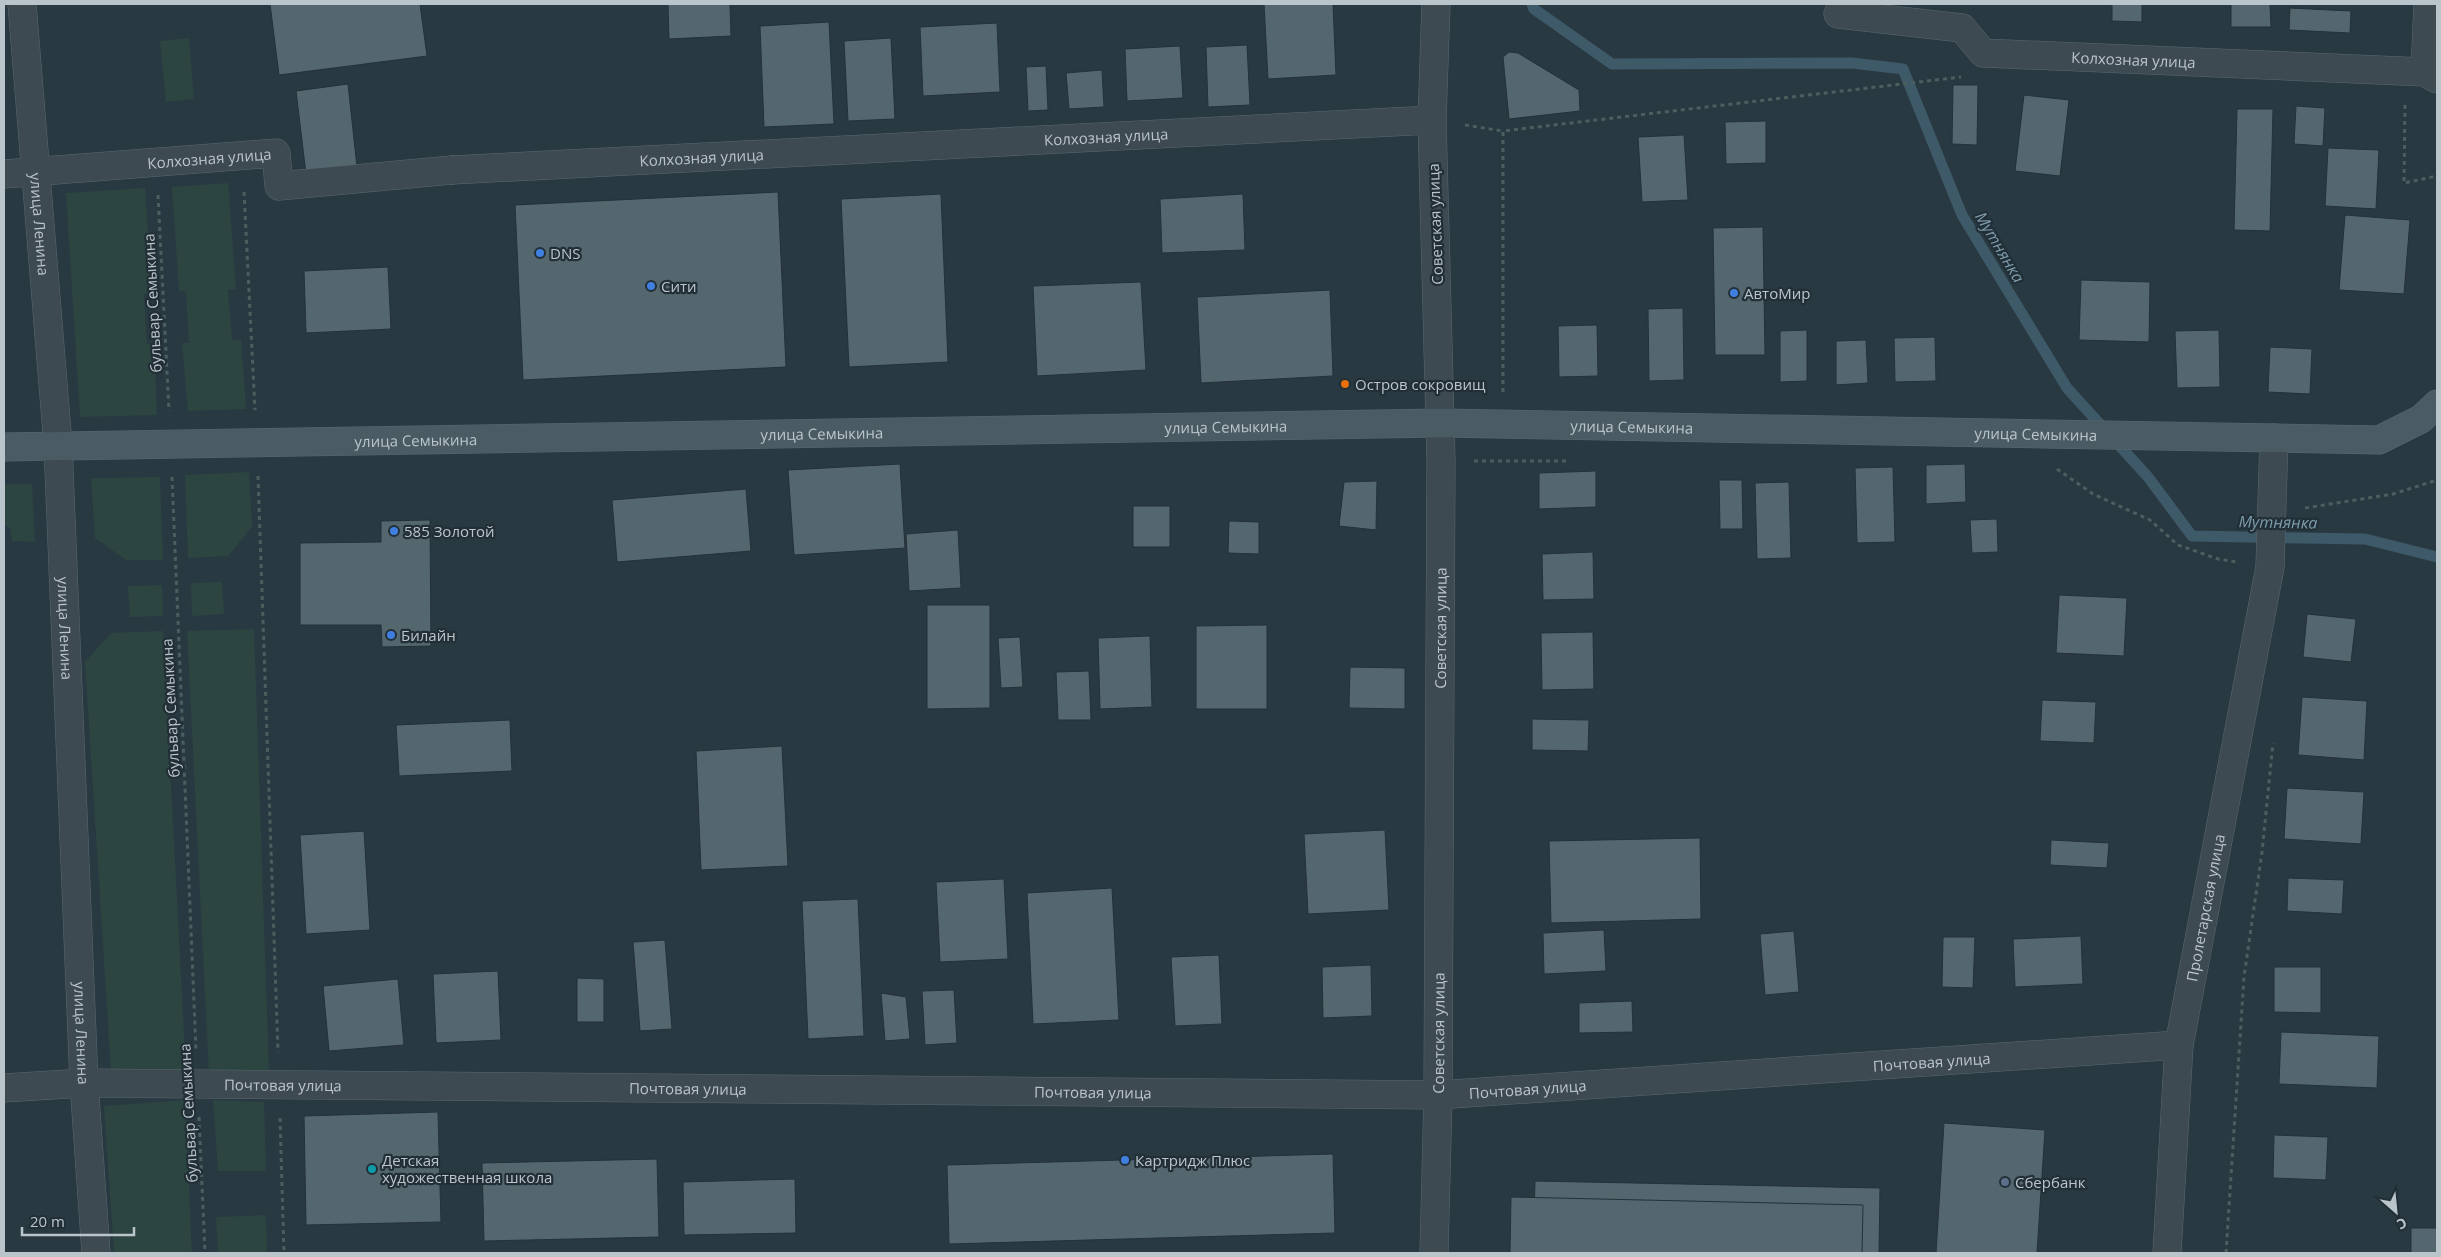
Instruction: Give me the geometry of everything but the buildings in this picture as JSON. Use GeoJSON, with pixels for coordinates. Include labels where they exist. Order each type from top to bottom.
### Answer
{"type":"FeatureCollection","features":[{"type":"Feature","properties":{"kind":"main road","name":"улица Семыкина"},"geometry":{"type":"LineString","coordinates":[[4,447],[1441,423],[2380,440],[2421,419],[2437,404]]}},
{"type":"Feature","properties":{"kind":"street","name":"улица Ленина"},"geometry":{"type":"LineString","coordinates":[[22,4],[38,172],[58,445],[84,1084],[96,1253]]}},
{"type":"Feature","properties":{"kind":"street","name":"Советская улица"},"geometry":{"type":"LineString","coordinates":[[1434,1253],[1438,1095],[1441,460],[1432,120],[1436,4]]}},
{"type":"Feature","properties":{"kind":"street"},"geometry":{"type":"LineString","coordinates":[[2428,4],[2431,76]]}},
{"type":"Feature","properties":{"kind":"street","name":"Колхозная улица"},"geometry":{"type":"LineString","coordinates":[[1838,14],[1962,28],[1983,53],[2431,76]]}},
{"type":"Feature","properties":{"kind":"street","name":"Колхозная улица"},"geometry":{"type":"LineString","coordinates":[[4,174],[276,153],[278,186],[452,170],[1432,120]]}},
{"type":"Feature","properties":{"kind":"street","name":"Пролетарская улица"},"geometry":{"type":"LineString","coordinates":[[2167,1253],[2180,1045],[2270,563],[2270,509],[2274,438]]}},
{"type":"Feature","properties":{"kind":"street","name":"Почтовая улица"},"geometry":{"type":"LineString","coordinates":[[4,1088],[84,1084],[198,1084],[1438,1095],[2180,1045]]}},
{"type":"Feature","properties":{"kind":"path"},"geometry":{"type":"LineString","coordinates":[[1501,462],[1504,424],[1503,131],[1922,80]]}},
{"type":"Feature","properties":{"kind":"path"},"geometry":{"type":"LineString","coordinates":[[242,156],[257,442],[284,1253]]}},
{"type":"Feature","properties":{"kind":"path","name":"бульвар Семыкина"},"geometry":{"type":"LineString","coordinates":[[157,162],[171,443],[205,1253]]}},
{"type":"Feature","properties":{"kind":"path"},"geometry":{"type":"LineString","coordinates":[[1441,460],[1501,462],[1570,461]]}},
{"type":"Feature","properties":{"kind":"path"},"geometry":{"type":"LineString","coordinates":[[2050,464],[2093,494],[2150,520],[2178,545],[2218,559],[2270,563]]}},
{"type":"Feature","properties":{"kind":"path"},"geometry":{"type":"LineString","coordinates":[[2304,514],[2305,507],[2393,494],[2437,480]]}},
{"type":"Feature","properties":{"kind":"path"},"geometry":{"type":"LineString","coordinates":[[2226,1253],[2244,977],[2262,852],[2274,736]]}},
{"type":"Feature","properties":{"kind":"green space"},"geometry":{"type":"Polygon","coordinates":[[[189,38],[194,99],[166,102],[160,41],[189,38]]]}},
{"type":"Feature","properties":{"kind":"green space"},"geometry":{"type":"Polygon","coordinates":[[[228,183],[236,289],[228,290],[232,340],[241,340],[246,409],[188,411],[182,343],[189,343],[186,291],[179,291],[172,187],[228,183]]]}},
{"type":"Feature","properties":{"kind":"green space"},"geometry":{"type":"Polygon","coordinates":[[[145,188],[152,293],[144,294],[147,344],[154,344],[157,415],[80,417],[66,193],[145,188]]]}},
{"type":"Feature","properties":{"kind":"green space"},"geometry":{"type":"Polygon","coordinates":[[[249,472],[252,527],[228,556],[188,558],[185,475],[249,472]]]}},
{"type":"Feature","properties":{"kind":"green space"},"geometry":{"type":"Polygon","coordinates":[[[160,477],[163,560],[126,560],[95,538],[91,478],[160,477]]]}},
{"type":"Feature","properties":{"kind":"green space"},"geometry":{"type":"Polygon","coordinates":[[[4,484],[32,484],[35,542],[12,541],[10,528],[4,524],[4,484]]]}},
{"type":"Feature","properties":{"kind":"green space"},"geometry":{"type":"Polygon","coordinates":[[[222,582],[224,614],[192,616],[191,583],[222,582]]]}},
{"type":"Feature","properties":{"kind":"green space"},"geometry":{"type":"Polygon","coordinates":[[[162,585],[163,616],[130,617],[128,586],[162,585]]]}},
{"type":"Feature","properties":{"kind":"green space"},"geometry":{"type":"Polygon","coordinates":[[[254,629],[269,1072],[209,1074],[187,631],[254,629]]]}},
{"type":"Feature","properties":{"kind":"green space"},"geometry":{"type":"Polygon","coordinates":[[[163,631],[186,1072],[111,1071],[85,662],[111,633],[163,631]]]}},
{"type":"Feature","properties":{"kind":"green space"},"geometry":{"type":"Polygon","coordinates":[[[185,1100],[192,1253],[114,1253],[104,1106],[185,1100]]]}},
{"type":"Feature","properties":{"kind":"green space"},"geometry":{"type":"Polygon","coordinates":[[[213,1100],[264,1102],[266,1171],[218,1171],[213,1100]]]}},
{"type":"Feature","properties":{"kind":"green space"},"geometry":{"type":"Polygon","coordinates":[[[266,1215],[267,1253],[218,1253],[216,1217],[266,1215]]]}},
{"type":"Feature","properties":{"kind":"waterway","name":"Мутнянка"},"geometry":{"type":"LineString","coordinates":[[1532,4],[1534,9],[1612,64],[1852,63],[1903,69],[1962,215],[2067,388],[2148,477],[2192,536],[2365,539],[2437,557]]}},
{"type":"Feature","properties":{"kind":"place","name":"DNS"},"geometry":{"type":"Point","coordinates":[540,253]}},
{"type":"Feature","properties":{"kind":"place","name":"Сити"},"geometry":{"type":"Point","coordinates":[651,286]}},
{"type":"Feature","properties":{"kind":"place","name":"АвтоМир"},"geometry":{"type":"Point","coordinates":[1734,293]}},
{"type":"Feature","properties":{"kind":"place","name":"Остров сокровищ"},"geometry":{"type":"Point","coordinates":[1345,384]}},
{"type":"Feature","properties":{"kind":"place","name":"585 Золотой"},"geometry":{"type":"Point","coordinates":[394,531]}},
{"type":"Feature","properties":{"kind":"place","name":"Билайн"},"geometry":{"type":"Point","coordinates":[391,635]}},
{"type":"Feature","properties":{"kind":"place","name":"Картридж Плюс"},"geometry":{"type":"Point","coordinates":[1125,1160]}},
{"type":"Feature","properties":{"kind":"place","name":"Детская художественная школа"},"geometry":{"type":"Point","coordinates":[372,1169]}},
{"type":"Feature","properties":{"kind":"place","name":"Сбербанк"},"geometry":{"type":"Point","coordinates":[2005,1182]}}]}
